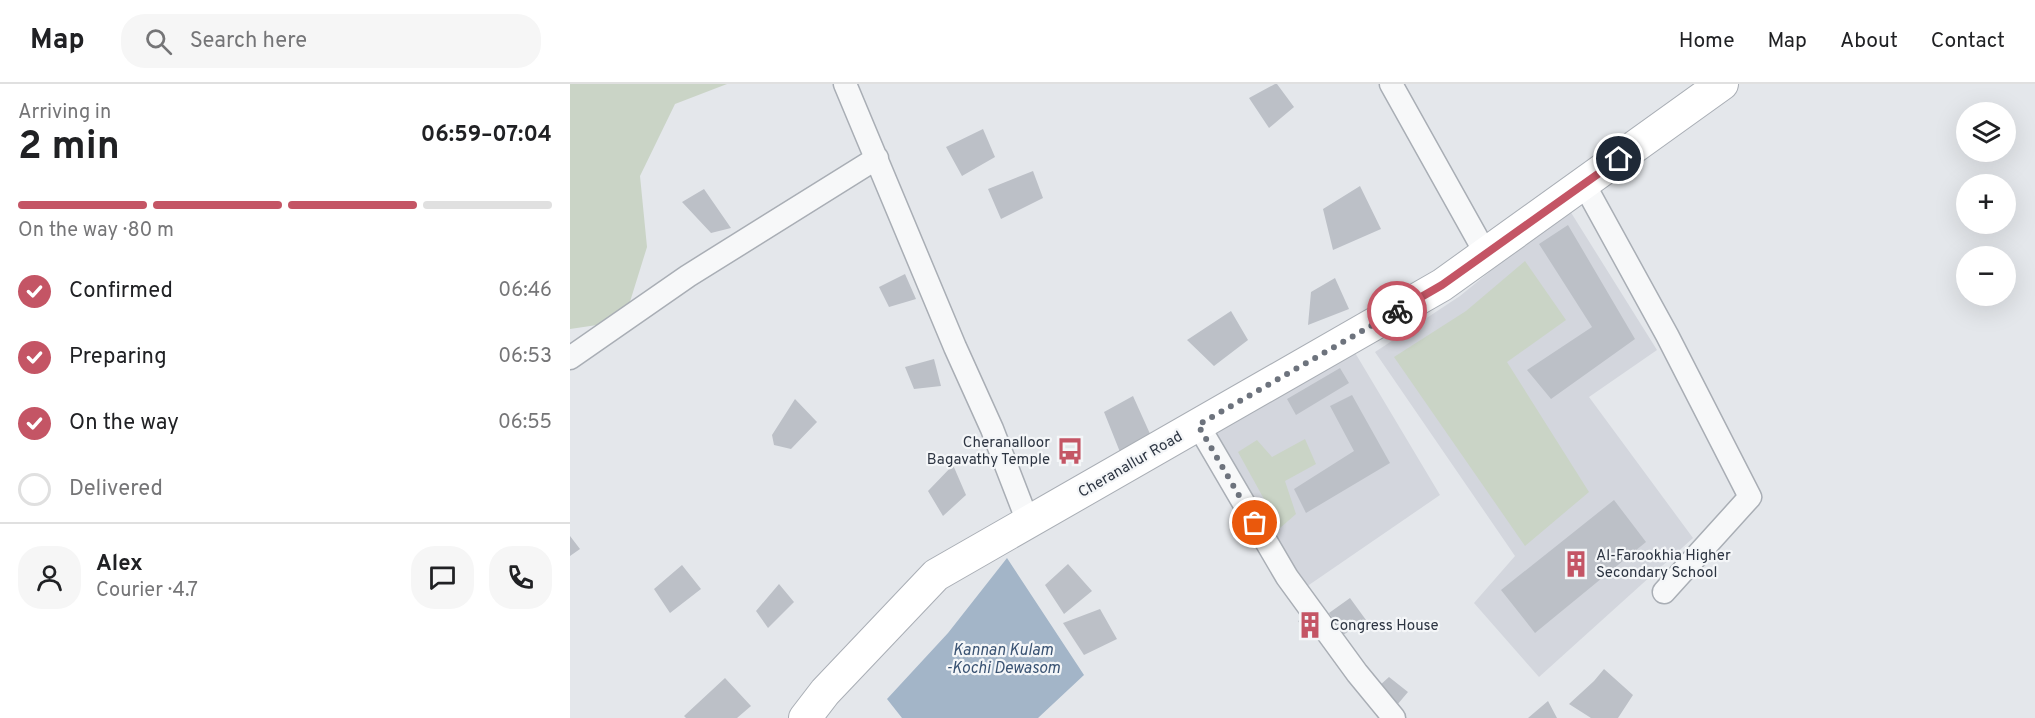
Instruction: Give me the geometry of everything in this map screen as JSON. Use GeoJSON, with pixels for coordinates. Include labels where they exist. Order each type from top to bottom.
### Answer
{"type":"FeatureCollection","features":[{"type":"Feature","properties":{"kind":"main road","name":"Cheranallur Road"},"geometry":{"type":"LineString","coordinates":[[805,718],[825,692],[936,575],[1442,285],[1722,84]]}},
{"type":"Feature","properties":{"kind":"street"},"geometry":{"type":"LineString","coordinates":[[845,84],[955,347],[992,429],[1028,522]]}},
{"type":"Feature","properties":{"kind":"street"},"geometry":{"type":"LineString","coordinates":[[1391,84],[1486,254]]}},
{"type":"Feature","properties":{"kind":"street"},"geometry":{"type":"LineString","coordinates":[[570,358],[688,276],[877,158]]}},
{"type":"Feature","properties":{"kind":"street"},"geometry":{"type":"LineString","coordinates":[[1584,184],[1667,335],[1750,497],[1664,592]]}},
{"type":"Feature","properties":{"kind":"street"},"geometry":{"type":"LineString","coordinates":[[1198,425],[1287,577],[1357,673],[1394,718]]}},
{"type":"Feature","properties":{"kind":"shaded area"},"geometry":{"type":"Polygon","coordinates":[[[1570,211],[1657,350],[1589,397],[1693,538],[1539,677],[1474,603],[1515,556],[1375,352],[1460,296],[1521,246],[1570,211]]]}},
{"type":"Feature","properties":{"kind":"shaded area"},"geometry":{"type":"Polygon","coordinates":[[[1354,351],[1440,495],[1306,587],[1213,430],[1354,351]]]}},
{"type":"Feature","properties":{"kind":"green space"},"geometry":{"type":"Polygon","coordinates":[[[570,84],[727,84],[675,104],[640,176],[647,247],[624,321],[570,329],[570,84]]]}},
{"type":"Feature","properties":{"kind":"green space"},"geometry":{"type":"Polygon","coordinates":[[[1525,261],[1566,320],[1507,362],[1589,492],[1525,546],[1394,357],[1466,311],[1525,261]]]}},
{"type":"Feature","properties":{"kind":"green space"},"geometry":{"type":"Polygon","coordinates":[[[1305,439],[1316,464],[1285,481],[1296,514],[1280,528],[1238,452],[1257,440],[1272,457],[1305,439]]]}},
{"type":"Feature","properties":{"kind":"water","name":"Kannan Kulam -Kochi Dewasom"},"geometry":{"type":"Polygon","coordinates":[[[1007,558],[1084,675],[1038,718],[902,718],[887,699],[948,633],[1007,558]]]}},
{"type":"Feature","properties":{"kind":"building"},"geometry":{"type":"Polygon","coordinates":[[[1275,84],[1294,107],[1269,128],[1249,98],[1275,84]]]}},
{"type":"Feature","properties":{"kind":"building"},"geometry":{"type":"Polygon","coordinates":[[[983,129],[995,157],[962,176],[946,147],[983,129]]]}},
{"type":"Feature","properties":{"kind":"building"},"geometry":{"type":"Polygon","coordinates":[[[1033,171],[1043,198],[1001,219],[988,189],[1033,171]]]}},
{"type":"Feature","properties":{"kind":"building"},"geometry":{"type":"Polygon","coordinates":[[[1360,186],[1381,229],[1333,250],[1323,209],[1360,186]]]}},
{"type":"Feature","properties":{"kind":"building"},"geometry":{"type":"Polygon","coordinates":[[[704,189],[731,228],[711,233],[682,202],[704,189]]]}},
{"type":"Feature","properties":{"kind":"building"},"geometry":{"type":"Polygon","coordinates":[[[1568,225],[1635,339],[1551,399],[1527,370],[1592,327],[1539,244],[1568,225]]]}},
{"type":"Feature","properties":{"kind":"building"},"geometry":{"type":"Polygon","coordinates":[[[905,274],[916,299],[889,307],[879,287],[905,274]]]}},
{"type":"Feature","properties":{"kind":"building"},"geometry":{"type":"Polygon","coordinates":[[[1335,278],[1349,309],[1308,325],[1311,292],[1335,278]]]}},
{"type":"Feature","properties":{"kind":"building"},"geometry":{"type":"Polygon","coordinates":[[[1231,311],[1248,340],[1214,366],[1187,340],[1231,311]]]}},
{"type":"Feature","properties":{"kind":"building"},"geometry":{"type":"Polygon","coordinates":[[[934,359],[941,386],[914,389],[905,367],[934,359]]]}},
{"type":"Feature","properties":{"kind":"building"},"geometry":{"type":"Polygon","coordinates":[[[1340,368],[1349,383],[1296,415],[1287,399],[1340,368]]]}},
{"type":"Feature","properties":{"kind":"building"},"geometry":{"type":"Polygon","coordinates":[[[1352,395],[1390,463],[1306,513],[1294,489],[1354,451],[1330,406],[1352,395]]]}},
{"type":"Feature","properties":{"kind":"building"},"geometry":{"type":"Polygon","coordinates":[[[1133,396],[1151,436],[1120,452],[1104,412],[1133,396]]]}},
{"type":"Feature","properties":{"kind":"building"},"geometry":{"type":"Polygon","coordinates":[[[795,399],[817,422],[791,449],[774,445],[772,435],[795,399]]]}},
{"type":"Feature","properties":{"kind":"building"},"geometry":{"type":"Polygon","coordinates":[[[953,465],[966,495],[943,516],[928,491],[953,465]]]}},
{"type":"Feature","properties":{"kind":"building","name":"Al-Farookhia Higher Secondary School"},"geometry":{"type":"Polygon","coordinates":[[[1614,500],[1646,542],[1535,633],[1501,590],[1614,500]]]}},
{"type":"Feature","properties":{"kind":"building"},"geometry":{"type":"Polygon","coordinates":[[[570,536],[580,549],[570,556],[570,536]]]}},
{"type":"Feature","properties":{"kind":"building"},"geometry":{"type":"Polygon","coordinates":[[[1068,564],[1092,591],[1064,614],[1045,585],[1068,564]]]}},
{"type":"Feature","properties":{"kind":"building"},"geometry":{"type":"Polygon","coordinates":[[[682,565],[701,589],[670,613],[654,589],[682,565]]]}},
{"type":"Feature","properties":{"kind":"building"},"geometry":{"type":"Polygon","coordinates":[[[779,584],[794,602],[768,628],[756,611],[779,584]]]}},
{"type":"Feature","properties":{"kind":"building"},"geometry":{"type":"Polygon","coordinates":[[[1350,598],[1366,620],[1343,635],[1329,613],[1350,598]]]}},
{"type":"Feature","properties":{"kind":"building"},"geometry":{"type":"Polygon","coordinates":[[[1100,609],[1117,639],[1084,655],[1063,623],[1100,609]]]}},
{"type":"Feature","properties":{"kind":"building","name":"Congress House"},"geometry":{"type":"Polygon","coordinates":[[[1310,614],[1323,629],[1311,640],[1298,621],[1310,614]]]}},
{"type":"Feature","properties":{"kind":"building"},"geometry":{"type":"Polygon","coordinates":[[[1604,669],[1633,695],[1618,718],[1591,718],[1569,704],[1604,669]]]}},
{"type":"Feature","properties":{"kind":"building"},"geometry":{"type":"Polygon","coordinates":[[[1389,677],[1408,692],[1397,705],[1379,686],[1389,677]]]}},
{"type":"Feature","properties":{"kind":"building"},"geometry":{"type":"Polygon","coordinates":[[[725,678],[751,706],[737,718],[686,718],[684,716],[725,678]]]}},
{"type":"Feature","properties":{"kind":"building"},"geometry":{"type":"Polygon","coordinates":[[[1548,701],[1557,718],[1528,718],[1548,701]]]}},
{"type":"Feature","properties":{"kind":"way so far"},"geometry":{"type":"LineString","coordinates":[[1255,523],[1198,425],[1397,311]]}},
{"type":"Feature","properties":{"kind":"place","name":"Cheranalloor Bagavathy Temple"},"geometry":{"type":"Point","coordinates":[1070,451]}},
{"type":"Feature","properties":{"kind":"place","name":"Al-Farookhia Higher Secondary School"},"geometry":{"type":"Point","coordinates":[1576,564]}},
{"type":"Feature","properties":{"kind":"place","name":"Congress House"},"geometry":{"type":"Point","coordinates":[1310,625]}},
{"type":"Feature","properties":{"kind":"route"},"geometry":{"type":"LineString","coordinates":[[1397,311],[1442,285],[1619,159]]}}]}
